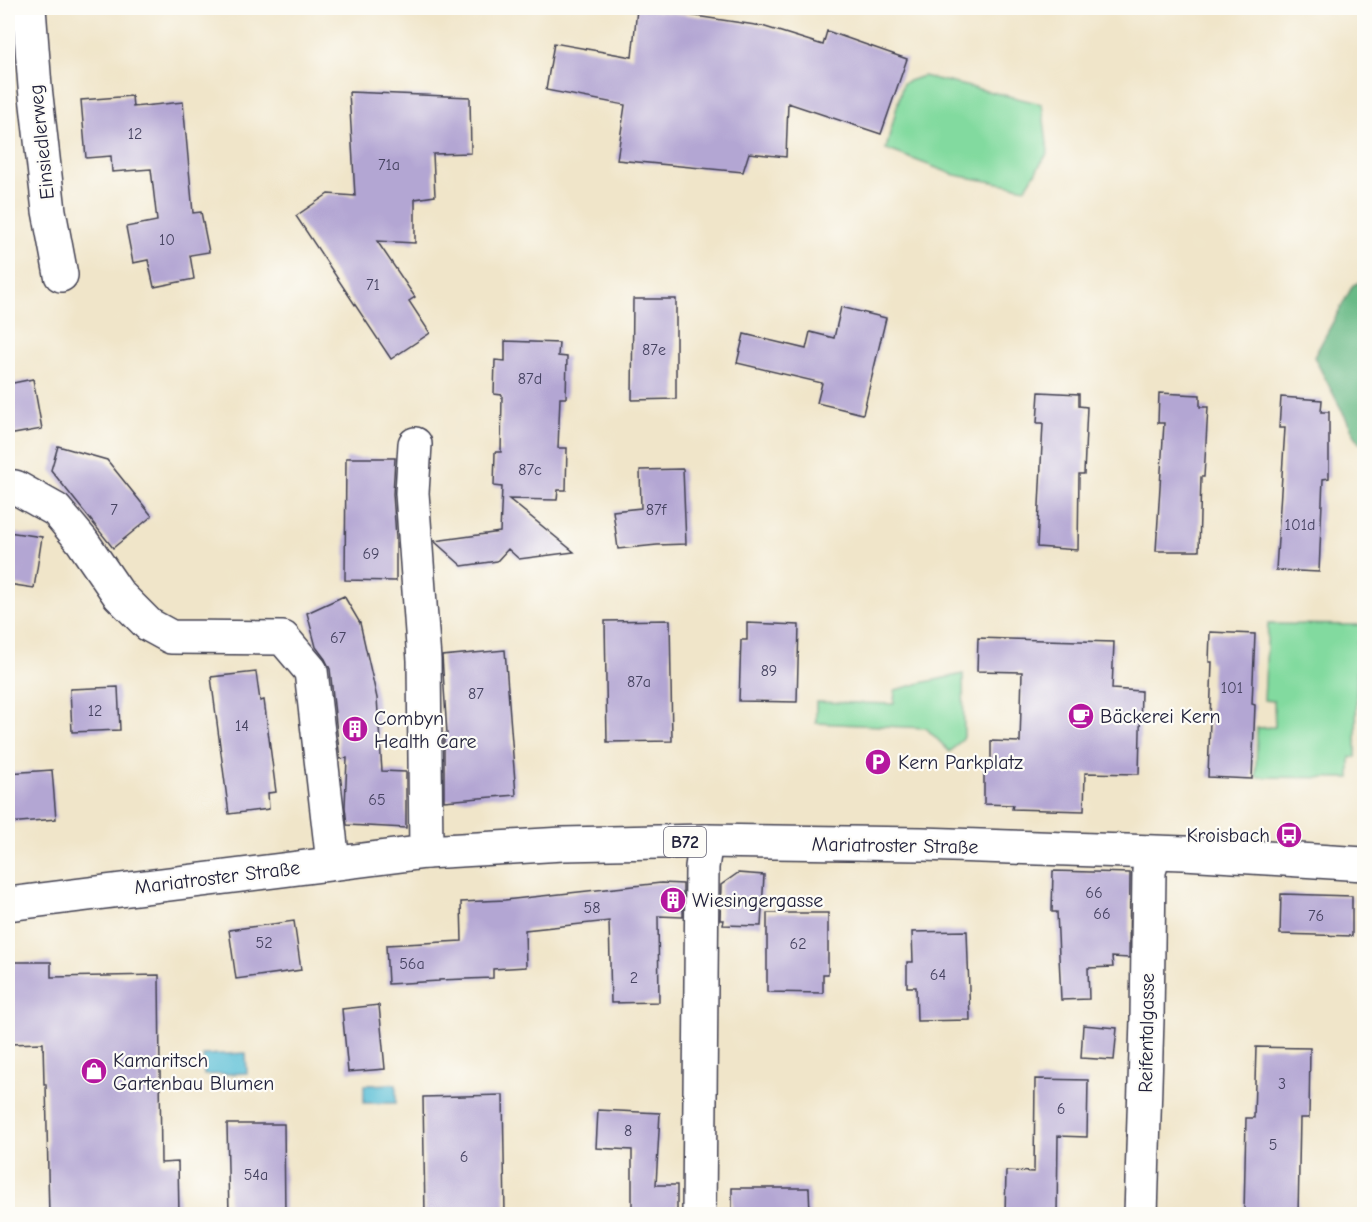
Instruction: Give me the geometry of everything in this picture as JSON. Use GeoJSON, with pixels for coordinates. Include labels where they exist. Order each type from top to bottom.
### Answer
{"type":"FeatureCollection","features":[{"type":"Feature","properties":{"kind":"street","name":"Einsiedlerweg"},"geometry":{"type":"LineString","coordinates":[[29,8],[49,211],[61,275]]}},
{"type":"Feature","properties":{"kind":"street"},"geometry":{"type":"LineString","coordinates":[[415,444],[412,494],[424,660],[426,852]]}},
{"type":"Feature","properties":{"kind":"street"},"geometry":{"type":"LineString","coordinates":[[8,486],[15,487],[56,510],[82,541],[119,595],[156,629],[171,637],[283,638],[290,646],[311,671],[333,863]]}},
{"type":"Feature","properties":{"kind":"street"},"geometry":{"type":"LineString","coordinates":[[699,1215],[702,867],[706,842]]}},
{"type":"Feature","properties":{"kind":"street","name":"Mariatroster Straße"},"geometry":{"type":"LineString","coordinates":[[8,904],[426,852],[563,844],[706,842],[922,844],[1365,864]]}},
{"type":"Feature","properties":{"kind":"street","name":"Reifentalgasse"},"geometry":{"type":"LineString","coordinates":[[1142,1215],[1149,871],[1155,853]]}},
{"type":"Feature","properties":{"kind":"green space"},"geometry":{"type":"Polygon","coordinates":[[[923,76],[1042,104],[1048,152],[1026,188],[955,175],[886,149],[903,83],[923,76]]]}},
{"type":"Feature","properties":{"kind":"green space"},"geometry":{"type":"Polygon","coordinates":[[[1364,280],[1364,443],[1359,443],[1314,357],[1353,285],[1364,280]]]}},
{"type":"Feature","properties":{"kind":"green space"},"geometry":{"type":"Polygon","coordinates":[[[1268,624],[1364,625],[1364,642],[1357,642],[1356,757],[1350,757],[1350,778],[1256,777],[1257,728],[1275,727],[1274,701],[1264,700],[1268,624]]]}},
{"type":"Feature","properties":{"kind":"green space"},"geometry":{"type":"Polygon","coordinates":[[[963,674],[964,737],[950,752],[926,728],[816,723],[816,702],[894,704],[895,690],[963,674]]]}},
{"type":"Feature","properties":{"kind":"water"},"geometry":{"type":"Polygon","coordinates":[[[246,1053],[247,1073],[204,1075],[203,1055],[246,1053]]]}},
{"type":"Feature","properties":{"kind":"water"},"geometry":{"type":"Polygon","coordinates":[[[396,1084],[396,1103],[364,1103],[364,1085],[396,1084]]]}},
{"type":"Feature","properties":{"kind":"building"},"geometry":{"type":"Polygon","coordinates":[[[637,9],[762,26],[823,45],[827,31],[907,59],[881,134],[788,103],[786,157],[749,153],[743,172],[617,160],[625,105],[546,90],[554,43],[632,57],[637,9]]]}},
{"type":"Feature","properties":{"kind":"building"},"geometry":{"type":"Polygon","coordinates":[[[349,92],[470,97],[471,153],[433,154],[435,196],[415,199],[415,243],[377,241],[415,297],[409,301],[430,333],[391,359],[296,216],[328,194],[355,196],[349,92]]]}},
{"type":"Feature","properties":{"kind":"building"},"geometry":{"type":"Polygon","coordinates":[[[132,96],[133,107],[183,102],[193,213],[201,212],[209,252],[190,255],[194,279],[154,287],[148,260],[133,263],[126,227],[157,221],[151,169],[112,172],[111,156],[86,158],[81,100],[132,96]]]}},
{"type":"Feature","properties":{"kind":"building"},"geometry":{"type":"Polygon","coordinates":[[[633,299],[676,299],[676,399],[632,400],[633,299]]]}},
{"type":"Feature","properties":{"kind":"building"},"geometry":{"type":"Polygon","coordinates":[[[841,307],[886,318],[863,414],[817,403],[822,383],[737,363],[744,334],[806,349],[810,332],[834,338],[841,307]]]}},
{"type":"Feature","properties":{"kind":"building"},"geometry":{"type":"Polygon","coordinates":[[[505,341],[559,343],[558,356],[567,357],[566,398],[560,398],[558,448],[567,448],[566,490],[558,490],[557,500],[509,499],[574,552],[519,559],[508,549],[497,561],[462,566],[434,541],[500,532],[502,487],[494,486],[495,452],[501,452],[502,395],[494,394],[495,360],[505,361],[505,341]]]}},
{"type":"Feature","properties":{"kind":"building"},"geometry":{"type":"Polygon","coordinates":[[[33,379],[42,429],[8,435],[8,384],[33,379]]]}},
{"type":"Feature","properties":{"kind":"building"},"geometry":{"type":"Polygon","coordinates":[[[1039,392],[1079,394],[1079,406],[1087,407],[1084,474],[1079,474],[1078,550],[1037,547],[1043,423],[1037,423],[1039,392]]]}},
{"type":"Feature","properties":{"kind":"building"},"geometry":{"type":"Polygon","coordinates":[[[1159,393],[1200,395],[1200,407],[1208,407],[1204,477],[1201,477],[1199,551],[1156,551],[1164,423],[1158,423],[1159,393]]]}},
{"type":"Feature","properties":{"kind":"building"},"geometry":{"type":"Polygon","coordinates":[[[1281,397],[1322,400],[1321,412],[1329,412],[1329,478],[1323,479],[1319,572],[1276,570],[1285,428],[1279,428],[1281,397]]]}},
{"type":"Feature","properties":{"kind":"building"},"geometry":{"type":"Polygon","coordinates":[[[58,446],[107,460],[152,516],[113,548],[51,470],[58,446]]]}},
{"type":"Feature","properties":{"kind":"building"},"geometry":{"type":"Polygon","coordinates":[[[346,458],[395,458],[393,494],[396,581],[345,580],[346,458]]]}},
{"type":"Feature","properties":{"kind":"building"},"geometry":{"type":"Polygon","coordinates":[[[683,469],[686,544],[618,549],[613,511],[641,508],[640,470],[683,469]]]}},
{"type":"Feature","properties":{"kind":"building"},"geometry":{"type":"Polygon","coordinates":[[[8,532],[42,537],[34,588],[8,584],[8,532]]]}},
{"type":"Feature","properties":{"kind":"building"},"geometry":{"type":"Polygon","coordinates":[[[344,596],[360,623],[377,698],[382,771],[406,772],[406,828],[347,825],[345,807],[347,758],[340,759],[330,669],[316,647],[307,613],[344,596]]]}},
{"type":"Feature","properties":{"kind":"building"},"geometry":{"type":"Polygon","coordinates":[[[670,620],[672,741],[607,742],[605,621],[670,620]]]}},
{"type":"Feature","properties":{"kind":"building"},"geometry":{"type":"Polygon","coordinates":[[[747,623],[799,625],[797,702],[739,701],[741,640],[747,640],[747,623]]]}},
{"type":"Feature","properties":{"kind":"building"},"geometry":{"type":"Polygon","coordinates":[[[1210,632],[1255,634],[1252,779],[1208,777],[1212,662],[1209,662],[1210,632]]]}},
{"type":"Feature","properties":{"kind":"building","name":"Bäckerei Kern"},"geometry":{"type":"Polygon","coordinates":[[[978,638],[1114,642],[1112,689],[1141,691],[1139,774],[1085,773],[1084,811],[1012,809],[1013,805],[984,804],[984,763],[991,763],[991,741],[1020,742],[1022,672],[977,671],[978,638]]]}},
{"type":"Feature","properties":{"kind":"building"},"geometry":{"type":"Polygon","coordinates":[[[505,650],[516,795],[444,801],[444,734],[447,734],[442,656],[505,650]]]}},
{"type":"Feature","properties":{"kind":"building"},"geometry":{"type":"Polygon","coordinates":[[[256,672],[260,701],[264,700],[276,792],[268,793],[269,809],[229,814],[211,677],[256,672]]]}},
{"type":"Feature","properties":{"kind":"building"},"geometry":{"type":"Polygon","coordinates":[[[118,687],[120,730],[72,732],[70,689],[118,687]]]}},
{"type":"Feature","properties":{"kind":"building"},"geometry":{"type":"Polygon","coordinates":[[[52,770],[56,819],[8,823],[8,773],[52,770]]]}},
{"type":"Feature","properties":{"kind":"building"},"geometry":{"type":"Polygon","coordinates":[[[1053,871],[1130,873],[1129,958],[1112,957],[1113,967],[1088,968],[1089,999],[1061,1000],[1057,912],[1052,912],[1053,871]]]}},
{"type":"Feature","properties":{"kind":"building"},"geometry":{"type":"Polygon","coordinates":[[[738,873],[764,875],[761,926],[723,925],[724,920],[720,920],[721,885],[738,873]]]}},
{"type":"Feature","properties":{"kind":"building"},"geometry":{"type":"Polygon","coordinates":[[[661,883],[683,884],[683,917],[658,916],[659,1002],[611,1003],[609,921],[525,930],[526,967],[493,969],[493,978],[388,984],[386,945],[462,941],[461,902],[505,900],[661,883]]]}},
{"type":"Feature","properties":{"kind":"building"},"geometry":{"type":"Polygon","coordinates":[[[1281,894],[1352,896],[1352,936],[1280,934],[1281,894]]]}},
{"type":"Feature","properties":{"kind":"building"},"geometry":{"type":"Polygon","coordinates":[[[767,913],[828,913],[828,974],[823,974],[823,993],[767,992],[767,913]]]}},
{"type":"Feature","properties":{"kind":"building"},"geometry":{"type":"Polygon","coordinates":[[[294,921],[301,970],[236,979],[229,930],[294,921]]]}},
{"type":"Feature","properties":{"kind":"building"},"geometry":{"type":"Polygon","coordinates":[[[967,931],[970,1020],[917,1021],[916,987],[907,987],[907,962],[913,962],[912,932],[967,931]]]}},
{"type":"Feature","properties":{"kind":"building","name":"Kamaritsch Gartenbau Blumen"},"geometry":{"type":"Polygon","coordinates":[[[8,962],[51,962],[51,977],[159,975],[161,1163],[178,1162],[179,1215],[49,1215],[43,1043],[8,1044],[8,962]]]}},
{"type":"Feature","properties":{"kind":"building"},"geometry":{"type":"Polygon","coordinates":[[[379,1005],[385,1069],[348,1072],[342,1009],[379,1005]]]}},
{"type":"Feature","properties":{"kind":"building"},"geometry":{"type":"Polygon","coordinates":[[[1083,1025],[1117,1028],[1114,1060],[1081,1058],[1083,1025]]]}},
{"type":"Feature","properties":{"kind":"building"},"geometry":{"type":"Polygon","coordinates":[[[1256,1047],[1310,1048],[1309,1118],[1300,1118],[1298,1215],[1244,1214],[1246,1118],[1254,1118],[1256,1047]]]}},
{"type":"Feature","properties":{"kind":"building"},"geometry":{"type":"Polygon","coordinates":[[[1035,1079],[1088,1080],[1087,1137],[1058,1136],[1057,1215],[1005,1215],[1006,1171],[1034,1172],[1035,1079]]]}},
{"type":"Feature","properties":{"kind":"building"},"geometry":{"type":"Polygon","coordinates":[[[503,1095],[505,1215],[425,1215],[423,1097],[503,1095]]]}},
{"type":"Feature","properties":{"kind":"building"},"geometry":{"type":"Polygon","coordinates":[[[598,1110],[660,1113],[656,1185],[677,1185],[677,1215],[632,1215],[632,1150],[596,1148],[598,1110]]]}},
{"type":"Feature","properties":{"kind":"building"},"geometry":{"type":"Polygon","coordinates":[[[227,1124],[284,1124],[285,1215],[229,1215],[227,1124]]]}},
{"type":"Feature","properties":{"kind":"building"},"geometry":{"type":"Polygon","coordinates":[[[732,1188],[809,1188],[810,1215],[732,1215],[732,1188]]]}},
{"type":"Feature","properties":{"kind":"place","name":"Bäckerei Kern"},"geometry":{"type":"Point","coordinates":[1081,716]}},
{"type":"Feature","properties":{"kind":"place","name":"Combyn Health Care"},"geometry":{"type":"Point","coordinates":[355,729]}},
{"type":"Feature","properties":{"kind":"place","name":"Kern Parkplatz"},"geometry":{"type":"Point","coordinates":[878,762]}},
{"type":"Feature","properties":{"kind":"place","name":"Kroisbach"},"geometry":{"type":"Point","coordinates":[1289,835]}},
{"type":"Feature","properties":{"kind":"place","name":"Wiesingergasse"},"geometry":{"type":"Point","coordinates":[673,900]}},
{"type":"Feature","properties":{"kind":"place","name":"Kamaritsch Gartenbau Blumen"},"geometry":{"type":"Point","coordinates":[94,1071]}}]}
